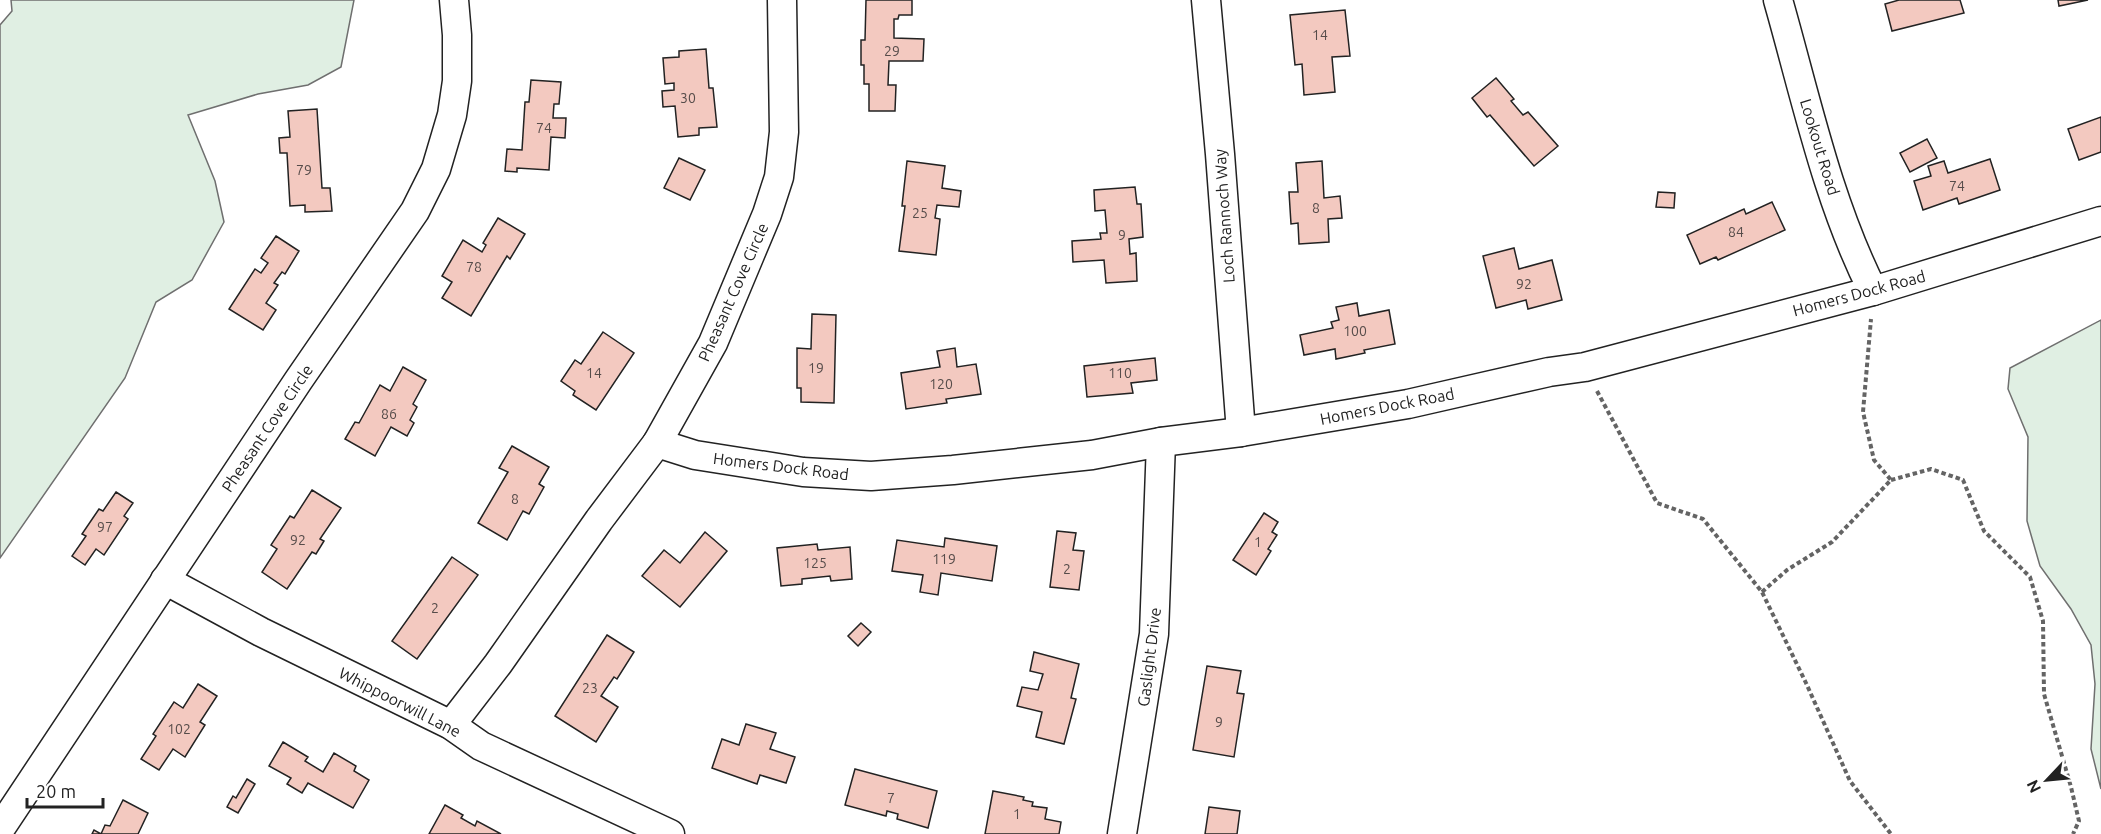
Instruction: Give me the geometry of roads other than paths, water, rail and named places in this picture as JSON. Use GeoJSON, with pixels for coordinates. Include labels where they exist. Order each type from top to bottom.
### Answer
{"type":"FeatureCollection","features":[{"type":"Feature","properties":{"kind":"street","name":"Pheasant Cove Circle"},"geometry":{"type":"LineString","coordinates":[[0,829],[298,381],[415,210],[436,169],[452,116],[457,81],[454,0]]}},
{"type":"Feature","properties":{"kind":"street","name":"Pheasant Cove Circle"},"geometry":{"type":"LineString","coordinates":[[451,725],[498,664],[599,520],[657,443],[713,343],[767,214],[779,177],[784,132],[782,0]]}},
{"type":"Feature","properties":{"kind":"street","name":"Loch Rannoch Way"},"geometry":{"type":"LineString","coordinates":[[1206,0],[1220,154],[1240,432]]}},
{"type":"Feature","properties":{"kind":"street","name":"Lookout Road"},"geometry":{"type":"LineString","coordinates":[[1778,0],[1823,163],[1856,257],[1873,291]]}},
{"type":"Feature","properties":{"kind":"street","name":"Homers Dock Road"},"geometry":{"type":"LineString","coordinates":[[657,443],[695,455],[803,472],[872,476],[1092,455],[1161,442],[1240,432],[1408,404],[1549,372],[1585,367],[1873,291],[2101,221]]}},
{"type":"Feature","properties":{"kind":"street","name":"Gaslight Drive"},"geometry":{"type":"LineString","coordinates":[[1122,834],[1154,634],[1161,442]]}},
{"type":"Feature","properties":{"kind":"street","name":"Whippoorwill Lane"},"geometry":{"type":"LineString","coordinates":[[165,580],[261,632],[451,725],[481,746],[670,834]]}}]}
